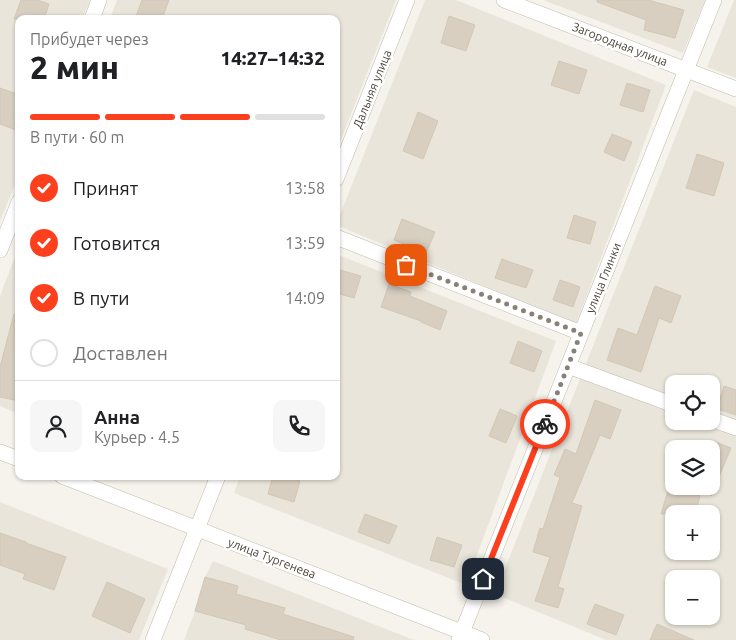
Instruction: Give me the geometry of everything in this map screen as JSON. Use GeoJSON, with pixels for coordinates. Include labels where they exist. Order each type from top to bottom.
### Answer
{"type":"FeatureCollection","features":[{"type":"Feature","properties":{"kind":"street"},"geometry":{"type":"LineString","coordinates":[[93,15],[99,0]]}},
{"type":"Feature","properties":{"kind":"street","name":"Дальняя улица"},"geometry":{"type":"LineString","coordinates":[[340,169],[407,0]]}},
{"type":"Feature","properties":{"kind":"street","name":"Загородная улица"},"geometry":{"type":"LineString","coordinates":[[504,0],[736,89]]}},
{"type":"Feature","properties":{"kind":"street","name":"улица Глинки"},"geometry":{"type":"LineString","coordinates":[[461,636],[714,0]]}},
{"type":"Feature","properties":{"kind":"street"},"geometry":{"type":"LineString","coordinates":[[0,250],[15,212]]}},
{"type":"Feature","properties":{"kind":"street"},"geometry":{"type":"LineString","coordinates":[[340,239],[581,333]]}},
{"type":"Feature","properties":{"kind":"street"},"geometry":{"type":"LineString","coordinates":[[568,366],[665,402]]}},
{"type":"Feature","properties":{"kind":"street"},"geometry":{"type":"LineString","coordinates":[[720,422],[736,428]]}},
{"type":"Feature","properties":{"kind":"street"},"geometry":{"type":"LineString","coordinates":[[0,452],[15,458]]}},
{"type":"Feature","properties":{"kind":"street","name":"улица Тургенева"},"geometry":{"type":"LineString","coordinates":[[72,480],[461,636],[482,640]]}},
{"type":"Feature","properties":{"kind":"street"},"geometry":{"type":"LineString","coordinates":[[153,640],[216,480]]}},
{"type":"Feature","properties":{"kind":"shaded area"},"geometry":{"type":"Polygon","coordinates":[[[0,0],[90,0],[84,15],[15,15],[15,185],[0,221],[0,0]]]}},
{"type":"Feature","properties":{"kind":"shaded area"},"geometry":{"type":"Polygon","coordinates":[[[117,0],[396,0],[340,142],[340,15],[111,15],[117,0]]]}},
{"type":"Feature","properties":{"kind":"shaded area"},"geometry":{"type":"Polygon","coordinates":[[[425,0],[456,0],[666,85],[576,324],[340,227],[340,215],[425,0]]]}},
{"type":"Feature","properties":{"kind":"shaded area"},"geometry":{"type":"Polygon","coordinates":[[[543,0],[705,0],[683,53],[543,0]]]}},
{"type":"Feature","properties":{"kind":"shaded area"},"geometry":{"type":"Polygon","coordinates":[[[734,0],[736,0],[736,78],[707,67],[734,0]]]}},
{"type":"Feature","properties":{"kind":"shaded area"},"geometry":{"type":"Polygon","coordinates":[[[694,90],[736,107],[736,640],[606,640],[495,594],[694,90]]]}},
{"type":"Feature","properties":{"kind":"shaded area"},"geometry":{"type":"Polygon","coordinates":[[[340,256],[556,341],[466,585],[234,493],[239,480],[340,480],[340,256]]]}},
{"type":"Feature","properties":{"kind":"shaded area"},"geometry":{"type":"Polygon","coordinates":[[[15,257],[15,412],[0,406],[0,296],[15,257]]]}},
{"type":"Feature","properties":{"kind":"shaded area"},"geometry":{"type":"Polygon","coordinates":[[[0,502],[168,569],[139,640],[0,640],[0,502]]]}},
{"type":"Feature","properties":{"kind":"shaded area"},"geometry":{"type":"Polygon","coordinates":[[[213,561],[414,640],[184,640],[205,577],[213,561]]]}},
{"type":"Feature","properties":{"kind":"building"},"geometry":{"type":"Polygon","coordinates":[[[21,0],[37,0],[49,4],[45,15],[15,15],[21,0]]]}},
{"type":"Feature","properties":{"kind":"building"},"geometry":{"type":"Polygon","coordinates":[[[142,0],[169,0],[163,15],[136,15],[142,0]]]}},
{"type":"Feature","properties":{"kind":"building"},"geometry":{"type":"Polygon","coordinates":[[[597,0],[648,0],[684,10],[675,38],[644,30],[646,20],[597,2],[597,0]]]}},
{"type":"Feature","properties":{"kind":"building"},"geometry":{"type":"Polygon","coordinates":[[[449,16],[475,25],[466,51],[441,43],[449,16]]]}},
{"type":"Feature","properties":{"kind":"building"},"geometry":{"type":"Polygon","coordinates":[[[559,61],[587,70],[579,94],[551,85],[559,61]]]}},
{"type":"Feature","properties":{"kind":"building"},"geometry":{"type":"Polygon","coordinates":[[[627,83],[650,90],[643,112],[620,105],[627,83]]]}},
{"type":"Feature","properties":{"kind":"building"},"geometry":{"type":"Polygon","coordinates":[[[0,88],[15,94],[15,130],[0,124],[0,88]]]}},
{"type":"Feature","properties":{"kind":"building"},"geometry":{"type":"Polygon","coordinates":[[[418,112],[438,121],[423,159],[403,151],[418,112]]]}},
{"type":"Feature","properties":{"kind":"building"},"geometry":{"type":"Polygon","coordinates":[[[612,134],[632,142],[624,161],[604,152],[612,134]]]}},
{"type":"Feature","properties":{"kind":"building"},"geometry":{"type":"Polygon","coordinates":[[[697,154],[724,163],[714,196],[686,188],[697,154]]]}},
{"type":"Feature","properties":{"kind":"building"},"geometry":{"type":"Polygon","coordinates":[[[574,215],[596,222],[590,244],[567,238],[574,215]]]}},
{"type":"Feature","properties":{"kind":"building"},"geometry":{"type":"Polygon","coordinates":[[[402,219],[435,232],[426,253],[394,240],[402,219]]]}},
{"type":"Feature","properties":{"kind":"building"},"geometry":{"type":"Polygon","coordinates":[[[502,259],[533,270],[526,288],[495,278],[502,259]]]}},
{"type":"Feature","properties":{"kind":"building"},"geometry":{"type":"Polygon","coordinates":[[[340,270],[361,276],[354,298],[340,294],[340,270]]]}},
{"type":"Feature","properties":{"kind":"building"},"geometry":{"type":"Polygon","coordinates":[[[560,280],[580,287],[573,307],[553,300],[560,280]]]}},
{"type":"Feature","properties":{"kind":"building"},"geometry":{"type":"Polygon","coordinates":[[[389,284],[411,292],[410,296],[447,311],[440,330],[381,307],[389,284]]]}},
{"type":"Feature","properties":{"kind":"building"},"geometry":{"type":"Polygon","coordinates":[[[655,286],[681,296],[671,323],[659,318],[641,372],[607,360],[618,328],[637,335],[655,286]]]}},
{"type":"Feature","properties":{"kind":"building"},"geometry":{"type":"Polygon","coordinates":[[[15,314],[15,400],[0,397],[0,367],[15,314]]]}},
{"type":"Feature","properties":{"kind":"building"},"geometry":{"type":"Polygon","coordinates":[[[518,341],[542,351],[534,372],[510,363],[518,341]]]}},
{"type":"Feature","properties":{"kind":"building"},"geometry":{"type":"Polygon","coordinates":[[[724,386],[736,390],[736,415],[720,410],[720,399],[724,386]]]}},
{"type":"Feature","properties":{"kind":"building"},"geometry":{"type":"Polygon","coordinates":[[[595,400],[621,410],[610,439],[600,435],[572,503],[582,506],[558,587],[564,589],[558,608],[535,601],[550,557],[533,552],[540,528],[543,529],[560,477],[554,475],[565,449],[576,454],[595,400]]]}},
{"type":"Feature","properties":{"kind":"building"},"geometry":{"type":"Polygon","coordinates":[[[500,409],[517,416],[506,443],[489,436],[500,409]]]}},
{"type":"Feature","properties":{"kind":"building"},"geometry":{"type":"Polygon","coordinates":[[[720,444],[731,448],[720,474],[720,444]]]}},
{"type":"Feature","properties":{"kind":"building"},"geometry":{"type":"Polygon","coordinates":[[[272,480],[300,481],[294,502],[268,494],[272,480]]]}},
{"type":"Feature","properties":{"kind":"building"},"geometry":{"type":"Polygon","coordinates":[[[667,495],[700,496],[698,505],[665,505],[665,514],[661,514],[667,495]]]}},
{"type":"Feature","properties":{"kind":"building"},"geometry":{"type":"Polygon","coordinates":[[[365,514],[397,526],[389,544],[358,532],[365,514]]]}},
{"type":"Feature","properties":{"kind":"building"},"geometry":{"type":"Polygon","coordinates":[[[0,533],[66,557],[54,590],[23,579],[25,574],[0,565],[0,533]]]}},
{"type":"Feature","properties":{"kind":"building"},"geometry":{"type":"Polygon","coordinates":[[[437,537],[462,545],[454,567],[430,560],[437,537]]]}},
{"type":"Feature","properties":{"kind":"building"},"geometry":{"type":"Polygon","coordinates":[[[205,577],[238,586],[236,594],[285,608],[283,614],[354,637],[353,640],[281,640],[245,629],[246,625],[195,611],[205,577]]]}},
{"type":"Feature","properties":{"kind":"building"},"geometry":{"type":"Polygon","coordinates":[[[107,582],[145,599],[130,633],[92,616],[107,582]]]}},
{"type":"Feature","properties":{"kind":"building"},"geometry":{"type":"Polygon","coordinates":[[[595,604],[624,615],[616,635],[587,624],[595,604]]]}},
{"type":"Feature","properties":{"kind":"building"},"geometry":{"type":"Polygon","coordinates":[[[657,624],[694,640],[650,640],[657,624]]]}},
{"type":"Feature","properties":{"kind":"way so far"},"geometry":{"type":"LineString","coordinates":[[406,265],[581,333],[545,424]]}},
{"type":"Feature","properties":{"kind":"route"},"geometry":{"type":"LineString","coordinates":[[483,579],[545,424]]}}]}
